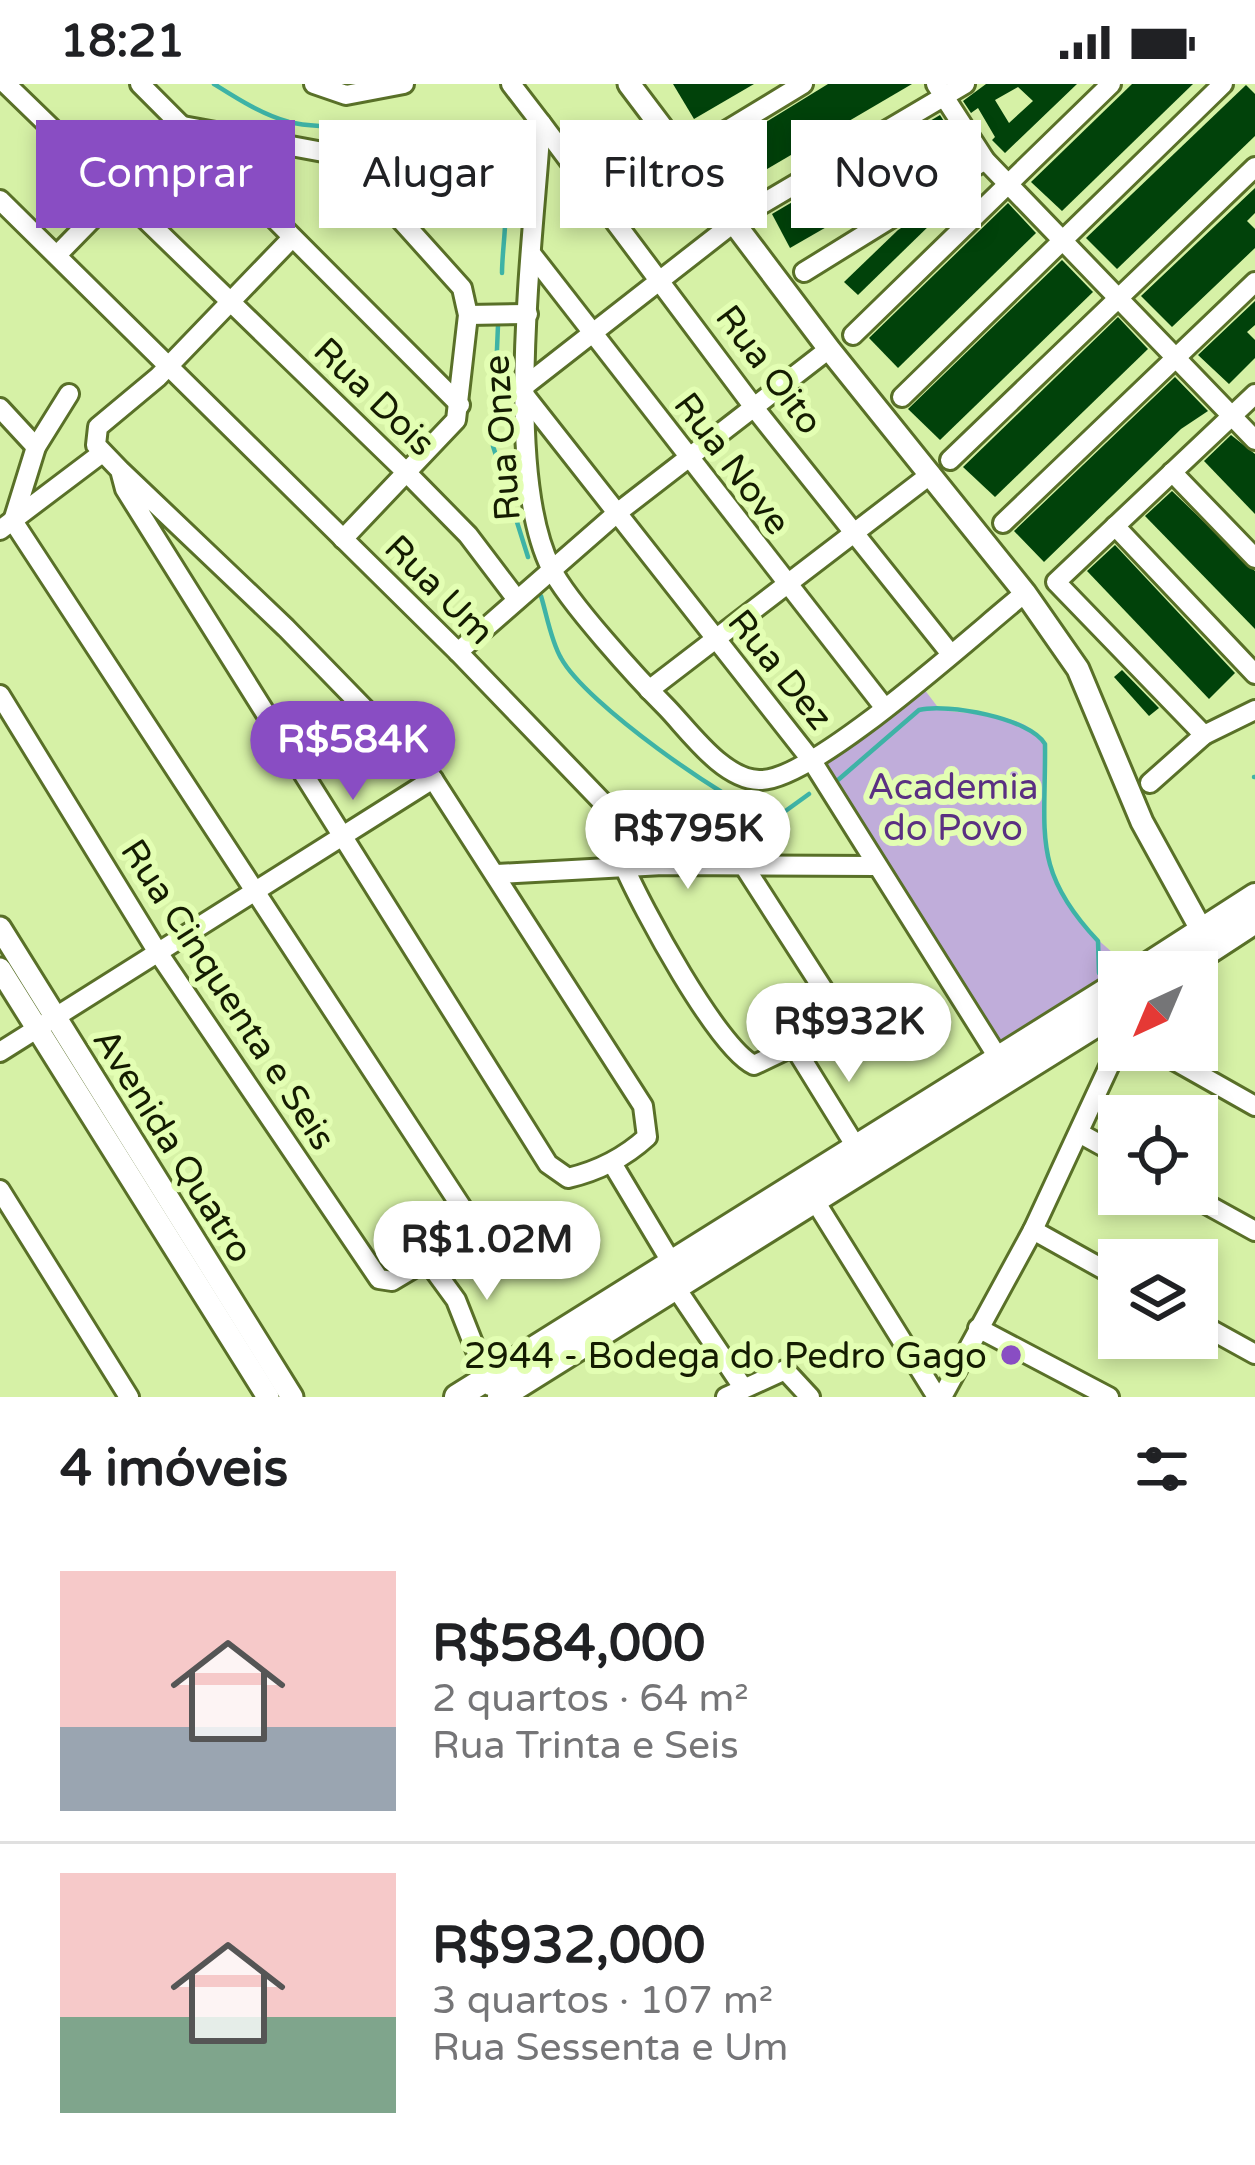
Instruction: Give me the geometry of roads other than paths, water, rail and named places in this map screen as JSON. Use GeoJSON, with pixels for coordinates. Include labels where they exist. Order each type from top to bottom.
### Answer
{"type":"FeatureCollection","features":[{"type":"Feature","properties":{"kind":"main road"},"geometry":{"type":"LineString","coordinates":[[1171,951],[1255,896]]}},
{"type":"Feature","properties":{"kind":"main road"},"geometry":{"type":"LineString","coordinates":[[1209,951],[1255,921]]}},
{"type":"Feature","properties":{"kind":"main road"},"geometry":{"type":"LineString","coordinates":[[457,1397],[494,1391],[1098,996]]}},
{"type":"Feature","properties":{"kind":"main road"},"geometry":{"type":"LineString","coordinates":[[675,1276],[815,1201],[1098,1029]]}},
{"type":"Feature","properties":{"kind":"street"},"geometry":{"type":"LineString","coordinates":[[140,84],[177,120]]}},
{"type":"Feature","properties":{"kind":"street"},"geometry":{"type":"LineString","coordinates":[[314,84],[346,95],[404,84]]}},
{"type":"Feature","properties":{"kind":"street"},"geometry":{"type":"LineString","coordinates":[[511,84],[541,124]]}},
{"type":"Feature","properties":{"kind":"street"},"geometry":{"type":"LineString","coordinates":[[629,84],[657,120]]}},
{"type":"Feature","properties":{"kind":"street"},"geometry":{"type":"LineString","coordinates":[[744,120],[803,84]]}},
{"type":"Feature","properties":{"kind":"street"},"geometry":{"type":"LineString","coordinates":[[767,201],[940,90],[965,84]]}},
{"type":"Feature","properties":{"kind":"street"},"geometry":{"type":"LineString","coordinates":[[853,335],[1111,84]]}},
{"type":"Feature","properties":{"kind":"street"},"geometry":{"type":"LineString","coordinates":[[902,398],[1222,84]]}},
{"type":"Feature","properties":{"kind":"street","name":"Rua Dois"},"geometry":{"type":"LineString","coordinates":[[6,86],[43,120]]}},
{"type":"Feature","properties":{"kind":"street"},"geometry":{"type":"LineString","coordinates":[[940,90],[985,160],[1255,440]]}},
{"type":"Feature","properties":{"kind":"street","name":"Rua Onze"},"geometry":{"type":"LineString","coordinates":[[541,124],[526,391],[531,484],[551,569],[649,690],[724,765],[759,781],[812,761]]}},
{"type":"Feature","properties":{"kind":"street","name":"Rua Oito"},"geometry":{"type":"LineString","coordinates":[[541,124],[756,410],[950,652]]}},
{"type":"Feature","properties":{"kind":"street"},"geometry":{"type":"LineString","coordinates":[[295,147],[334,154],[433,254],[467,307],[460,405],[451,427],[343,539]]}},
{"type":"Feature","properties":{"kind":"street"},"geometry":{"type":"LineString","coordinates":[[804,272],[985,160]]}},
{"type":"Feature","properties":{"kind":"street"},"geometry":{"type":"LineString","coordinates":[[950,460],[1255,167]]}},
{"type":"Feature","properties":{"kind":"street","name":"Rua Um"},"geometry":{"type":"LineString","coordinates":[[0,200],[458,652],[663,865]]}},
{"type":"Feature","properties":{"kind":"street"},"geometry":{"type":"LineString","coordinates":[[57,255],[83,228]]}},
{"type":"Feature","properties":{"kind":"street","name":"Rua Dois"},"geometry":{"type":"LineString","coordinates":[[158,228],[468,535],[515,597]]}},
{"type":"Feature","properties":{"kind":"street"},"geometry":{"type":"LineString","coordinates":[[280,228],[460,405]]}},
{"type":"Feature","properties":{"kind":"street"},"geometry":{"type":"LineString","coordinates":[[526,391],[727,228]]}},
{"type":"Feature","properties":{"kind":"street"},"geometry":{"type":"LineString","coordinates":[[741,228],[829,349],[1025,593],[1088,688],[1142,822],[1202,932]]}},
{"type":"Feature","properties":{"kind":"street"},"geometry":{"type":"LineString","coordinates":[[6,526],[98,444],[166,366],[291,239]]}},
{"type":"Feature","properties":{"kind":"street","name":"Rua Nove"},"geometry":{"type":"LineString","coordinates":[[533,256],[596,333],[686,459],[884,707]]}},
{"type":"Feature","properties":{"kind":"street"},"geometry":{"type":"LineString","coordinates":[[1004,523],[1255,282]]}},
{"type":"Feature","properties":{"kind":"street"},"geometry":{"type":"LineString","coordinates":[[467,307],[528,314]]}},
{"type":"Feature","properties":{"kind":"street"},"geometry":{"type":"LineString","coordinates":[[458,652],[515,597],[616,513],[756,410],[829,349]]}},
{"type":"Feature","properties":{"kind":"street","name":"Rua Dez"},"geometry":{"type":"LineString","coordinates":[[526,391],[812,761],[999,1059]]}},
{"type":"Feature","properties":{"kind":"street"},"geometry":{"type":"LineString","coordinates":[[6,526],[36,447],[69,394]]}},
{"type":"Feature","properties":{"kind":"street"},"geometry":{"type":"LineString","coordinates":[[1204,735],[1057,584],[1255,394]]}},
{"type":"Feature","properties":{"kind":"street"},"geometry":{"type":"LineString","coordinates":[[0,408],[36,447]]}},
{"type":"Feature","properties":{"kind":"street"},"geometry":{"type":"LineString","coordinates":[[98,444],[433,779],[643,1106],[647,1137],[612,1163],[568,1178],[548,1164],[231,664],[125,489],[120,470]]}},
{"type":"Feature","properties":{"kind":"street"},"geometry":{"type":"LineString","coordinates":[[1172,472],[1255,558]]}},
{"type":"Feature","properties":{"kind":"street"},"geometry":{"type":"LineString","coordinates":[[649,690],[931,474]]}},
{"type":"Feature","properties":{"kind":"street"},"geometry":{"type":"LineString","coordinates":[[6,526],[472,1223],[469,1235],[429,1263],[456,1300],[494,1391]]}},
{"type":"Feature","properties":{"kind":"street"},"geometry":{"type":"LineString","coordinates":[[1115,526],[1255,674]]}},
{"type":"Feature","properties":{"kind":"street"},"geometry":{"type":"LineString","coordinates":[[812,761],[1025,593]]}},
{"type":"Feature","properties":{"kind":"street","name":"Rua Cinquenta e Seis"},"geometry":{"type":"LineString","coordinates":[[0,695],[157,951],[379,1280],[392,1281],[429,1263]]}},
{"type":"Feature","properties":{"kind":"street"},"geometry":{"type":"LineString","coordinates":[[1150,783],[1204,735],[1255,710]]}},
{"type":"Feature","properties":{"kind":"street"},"geometry":{"type":"LineString","coordinates":[[0,1052],[433,779]]}},
{"type":"Feature","properties":{"kind":"street"},"geometry":{"type":"LineString","coordinates":[[496,874],[663,865],[878,866]]}},
{"type":"Feature","properties":{"kind":"street"},"geometry":{"type":"LineString","coordinates":[[624,866],[648,919],[740,1057],[754,1065],[795,1048],[830,1024],[834,1006],[744,866]]}},
{"type":"Feature","properties":{"kind":"street","name":"Avenida Quatro"},"geometry":{"type":"LineString","coordinates":[[0,928],[46,1022],[268,1397]]}},
{"type":"Feature","properties":{"kind":"street","name":"Avenida Quatro"},"geometry":{"type":"LineString","coordinates":[[0,969],[46,1022],[292,1397]]}},
{"type":"Feature","properties":{"kind":"street"},"geometry":{"type":"LineString","coordinates":[[795,1048],[858,1150]]}},
{"type":"Feature","properties":{"kind":"street"},"geometry":{"type":"LineString","coordinates":[[815,1201],[939,1397],[1033,1230],[1108,1071]]}},
{"type":"Feature","properties":{"kind":"street"},"geometry":{"type":"LineString","coordinates":[[1193,1071],[1255,1106]]}},
{"type":"Feature","properties":{"kind":"street"},"geometry":{"type":"LineString","coordinates":[[1081,1134],[1098,1143]]}},
{"type":"Feature","properties":{"kind":"street"},"geometry":{"type":"LineString","coordinates":[[612,1163],[734,1391],[785,1370],[810,1397]]}},
{"type":"Feature","properties":{"kind":"street"},"geometry":{"type":"LineString","coordinates":[[0,1190],[129,1397]]}},
{"type":"Feature","properties":{"kind":"street"},"geometry":{"type":"LineString","coordinates":[[1218,1211],[1255,1232]]}},
{"type":"Feature","properties":{"kind":"street"},"geometry":{"type":"LineString","coordinates":[[1033,1230],[1098,1266]]}},
{"type":"Feature","properties":{"kind":"street"},"geometry":{"type":"LineString","coordinates":[[978,1328],[1109,1397]]}},
{"type":"Feature","properties":{"kind":"street"},"geometry":{"type":"LineString","coordinates":[[1218,1334],[1255,1354]]}},
{"type":"Feature","properties":{"kind":"waterway"},"geometry":{"type":"LineString","coordinates":[[214,84],[289,122],[412,128],[470,144],[491,162],[503,189],[502,273]]}},
{"type":"Feature","properties":{"kind":"waterway"},"geometry":{"type":"LineString","coordinates":[[498,325],[493,446],[528,557]]}},
{"type":"Feature","properties":{"kind":"waterway"},"geometry":{"type":"LineString","coordinates":[[541,596],[558,651],[575,677],[658,749],[773,820],[809,794]]}},
{"type":"Feature","properties":{"kind":"waterway"},"geometry":{"type":"LineString","coordinates":[[838,780],[919,710],[987,715],[1036,735],[1045,744],[1045,827],[1052,871],[1077,916],[1098,941],[1098,951]]}},
{"type":"Feature","properties":{"kind":"place","name":"2944 - Bodega do Pedro Gago"},"geometry":{"type":"Point","coordinates":[1011,1355]}},
{"type":"Feature","properties":{"kind":"park label","name":"Academia do Povo"},"geometry":{"type":"Point","coordinates":[953,806]}}]}
